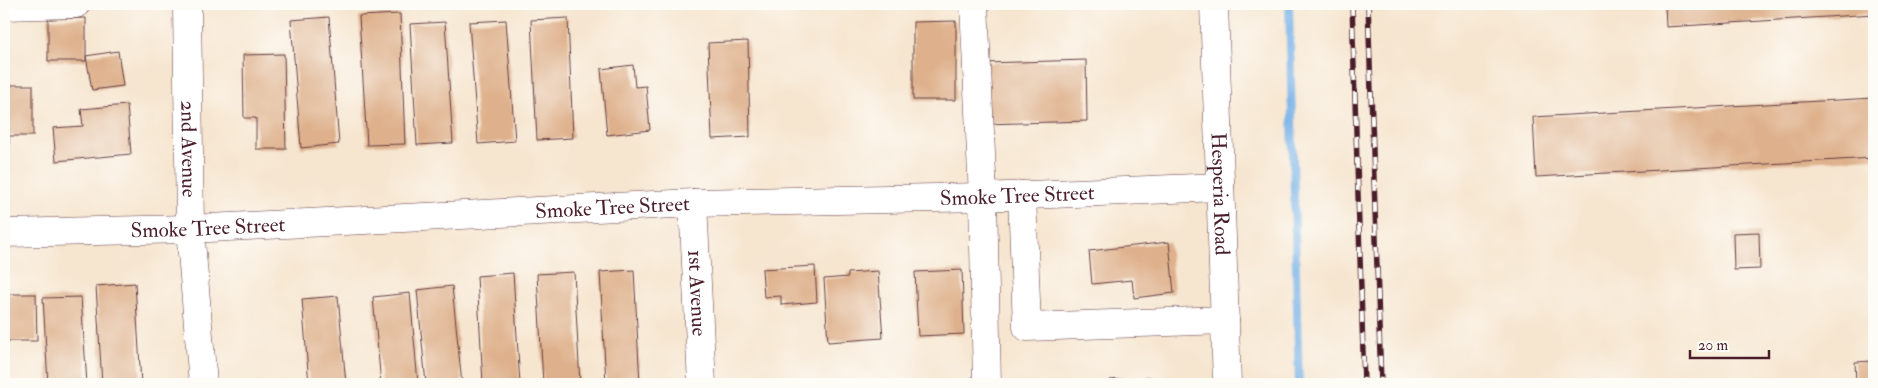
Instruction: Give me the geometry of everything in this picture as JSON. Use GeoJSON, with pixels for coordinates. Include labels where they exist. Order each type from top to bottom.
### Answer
{"type":"FeatureCollection","features":[{"type":"Feature","properties":{"kind":"street"},"geometry":{"type":"LineString","coordinates":[[4,6],[76,4]]}},
{"type":"Feature","properties":{"kind":"street","name":"2nd Avenue"},"geometry":{"type":"LineString","coordinates":[[187,4],[190,229],[203,384]]}},
{"type":"Feature","properties":{"kind":"street"},"geometry":{"type":"LineString","coordinates":[[974,4],[983,197],[987,384]]}},
{"type":"Feature","properties":{"kind":"street","name":"Hesperia Road"},"geometry":{"type":"LineString","coordinates":[[1214,4],[1227,384]]}},
{"type":"Feature","properties":{"kind":"street","name":"Smoke Tree Street"},"geometry":{"type":"LineString","coordinates":[[4,232],[190,229],[693,203],[983,197],[1220,187]]}},
{"type":"Feature","properties":{"kind":"street"},"geometry":{"type":"LineString","coordinates":[[1022,195],[1027,327],[1225,320]]}},
{"type":"Feature","properties":{"kind":"street","name":"1st Avenue"},"geometry":{"type":"LineString","coordinates":[[693,203],[702,384]]}},
{"type":"Feature","properties":{"kind":"building"},"geometry":{"type":"Polygon","coordinates":[[[1665,4],[1874,4],[1874,14],[1666,27],[1665,4]]]}},
{"type":"Feature","properties":{"kind":"building"},"geometry":{"type":"Polygon","coordinates":[[[400,14],[405,144],[367,145],[359,16],[400,14]]]}},
{"type":"Feature","properties":{"kind":"building"},"geometry":{"type":"Polygon","coordinates":[[[329,17],[339,144],[301,148],[291,20],[329,17]]]}},
{"type":"Feature","properties":{"kind":"building"},"geometry":{"type":"Polygon","coordinates":[[[86,18],[86,61],[48,61],[48,19],[86,18]]]}},
{"type":"Feature","properties":{"kind":"building"},"geometry":{"type":"Polygon","coordinates":[[[568,18],[573,138],[537,140],[531,20],[568,18]]]}},
{"type":"Feature","properties":{"kind":"building"},"geometry":{"type":"Polygon","coordinates":[[[506,20],[515,141],[478,144],[469,22],[506,20]]]}},
{"type":"Feature","properties":{"kind":"building"},"geometry":{"type":"Polygon","coordinates":[[[956,21],[956,100],[913,100],[913,22],[956,21]]]}},
{"type":"Feature","properties":{"kind":"building"},"geometry":{"type":"Polygon","coordinates":[[[445,22],[453,143],[417,145],[410,24],[445,22]]]}},
{"type":"Feature","properties":{"kind":"building"},"geometry":{"type":"Polygon","coordinates":[[[748,41],[750,137],[712,139],[708,43],[748,41]]]}},
{"type":"Feature","properties":{"kind":"building"},"geometry":{"type":"Polygon","coordinates":[[[118,51],[123,86],[92,90],[86,56],[118,51]]]}},
{"type":"Feature","properties":{"kind":"building"},"geometry":{"type":"Polygon","coordinates":[[[284,54],[286,149],[256,149],[256,118],[244,118],[243,55],[284,54]]]}},
{"type":"Feature","properties":{"kind":"building"},"geometry":{"type":"Polygon","coordinates":[[[1086,60],[1087,121],[986,124],[985,63],[1086,60]]]}},
{"type":"Feature","properties":{"kind":"building"},"geometry":{"type":"Polygon","coordinates":[[[633,65],[635,87],[646,86],[650,130],[607,135],[601,69],[633,65]]]}},
{"type":"Feature","properties":{"kind":"building"},"geometry":{"type":"Polygon","coordinates":[[[4,85],[33,85],[33,136],[9,136],[9,158],[4,158],[4,85]]]}},
{"type":"Feature","properties":{"kind":"building"},"geometry":{"type":"Polygon","coordinates":[[[1874,98],[1874,158],[1536,177],[1533,117],[1874,98]]]}},
{"type":"Feature","properties":{"kind":"building"},"geometry":{"type":"Polygon","coordinates":[[[127,105],[131,154],[56,161],[53,128],[83,126],[81,109],[127,105]]]}},
{"type":"Feature","properties":{"kind":"building"},"geometry":{"type":"Polygon","coordinates":[[[1759,232],[1760,269],[1734,270],[1733,233],[1759,232]]]}},
{"type":"Feature","properties":{"kind":"building"},"geometry":{"type":"Polygon","coordinates":[[[1169,242],[1174,293],[1134,298],[1132,280],[1092,284],[1089,251],[1169,242]]]}},
{"type":"Feature","properties":{"kind":"building"},"geometry":{"type":"Polygon","coordinates":[[[815,266],[817,302],[781,305],[781,296],[764,297],[762,269],[815,266]]]}},
{"type":"Feature","properties":{"kind":"building"},"geometry":{"type":"Polygon","coordinates":[[[634,270],[640,384],[606,384],[600,272],[634,270]]]}},
{"type":"Feature","properties":{"kind":"building"},"geometry":{"type":"Polygon","coordinates":[[[962,270],[964,334],[918,336],[915,272],[962,270]]]}},
{"type":"Feature","properties":{"kind":"building"},"geometry":{"type":"Polygon","coordinates":[[[878,271],[883,338],[828,342],[824,279],[848,277],[848,273],[878,271]]]}},
{"type":"Feature","properties":{"kind":"building"},"geometry":{"type":"Polygon","coordinates":[[[574,272],[580,384],[543,384],[537,274],[574,272]]]}},
{"type":"Feature","properties":{"kind":"building"},"geometry":{"type":"Polygon","coordinates":[[[513,273],[520,384],[483,384],[477,276],[513,273]]]}},
{"type":"Feature","properties":{"kind":"building"},"geometry":{"type":"Polygon","coordinates":[[[135,283],[141,384],[102,384],[96,286],[135,283]]]}},
{"type":"Feature","properties":{"kind":"building"},"geometry":{"type":"Polygon","coordinates":[[[452,286],[462,384],[426,384],[417,290],[452,286]]]}},
{"type":"Feature","properties":{"kind":"building"},"geometry":{"type":"Polygon","coordinates":[[[410,293],[418,384],[381,384],[373,297],[410,293]]]}},
{"type":"Feature","properties":{"kind":"building"},"geometry":{"type":"Polygon","coordinates":[[[4,294],[36,294],[37,341],[4,341],[4,294]]]}},
{"type":"Feature","properties":{"kind":"building"},"geometry":{"type":"Polygon","coordinates":[[[338,296],[346,384],[309,384],[302,299],[338,296]]]}},
{"type":"Feature","properties":{"kind":"building"},"geometry":{"type":"Polygon","coordinates":[[[81,297],[87,384],[48,384],[43,298],[81,297]]]}},
{"type":"Feature","properties":{"kind":"building"},"geometry":{"type":"Polygon","coordinates":[[[1874,361],[1874,384],[1856,384],[1855,362],[1874,361]]]}},
{"type":"Feature","properties":{"kind":"building"},"geometry":{"type":"Polygon","coordinates":[[[1151,377],[1151,384],[1110,384],[1110,380],[1151,377]]]}},
{"type":"Feature","properties":{"kind":"waterway"},"geometry":{"type":"LineString","coordinates":[[1289,4],[1299,384]]}},
{"type":"Feature","properties":{"kind":"railway"},"geometry":{"type":"LineString","coordinates":[[1352,4],[1364,384]]}},
{"type":"Feature","properties":{"kind":"railway"},"geometry":{"type":"LineString","coordinates":[[1368,4],[1381,384]]}}]}
